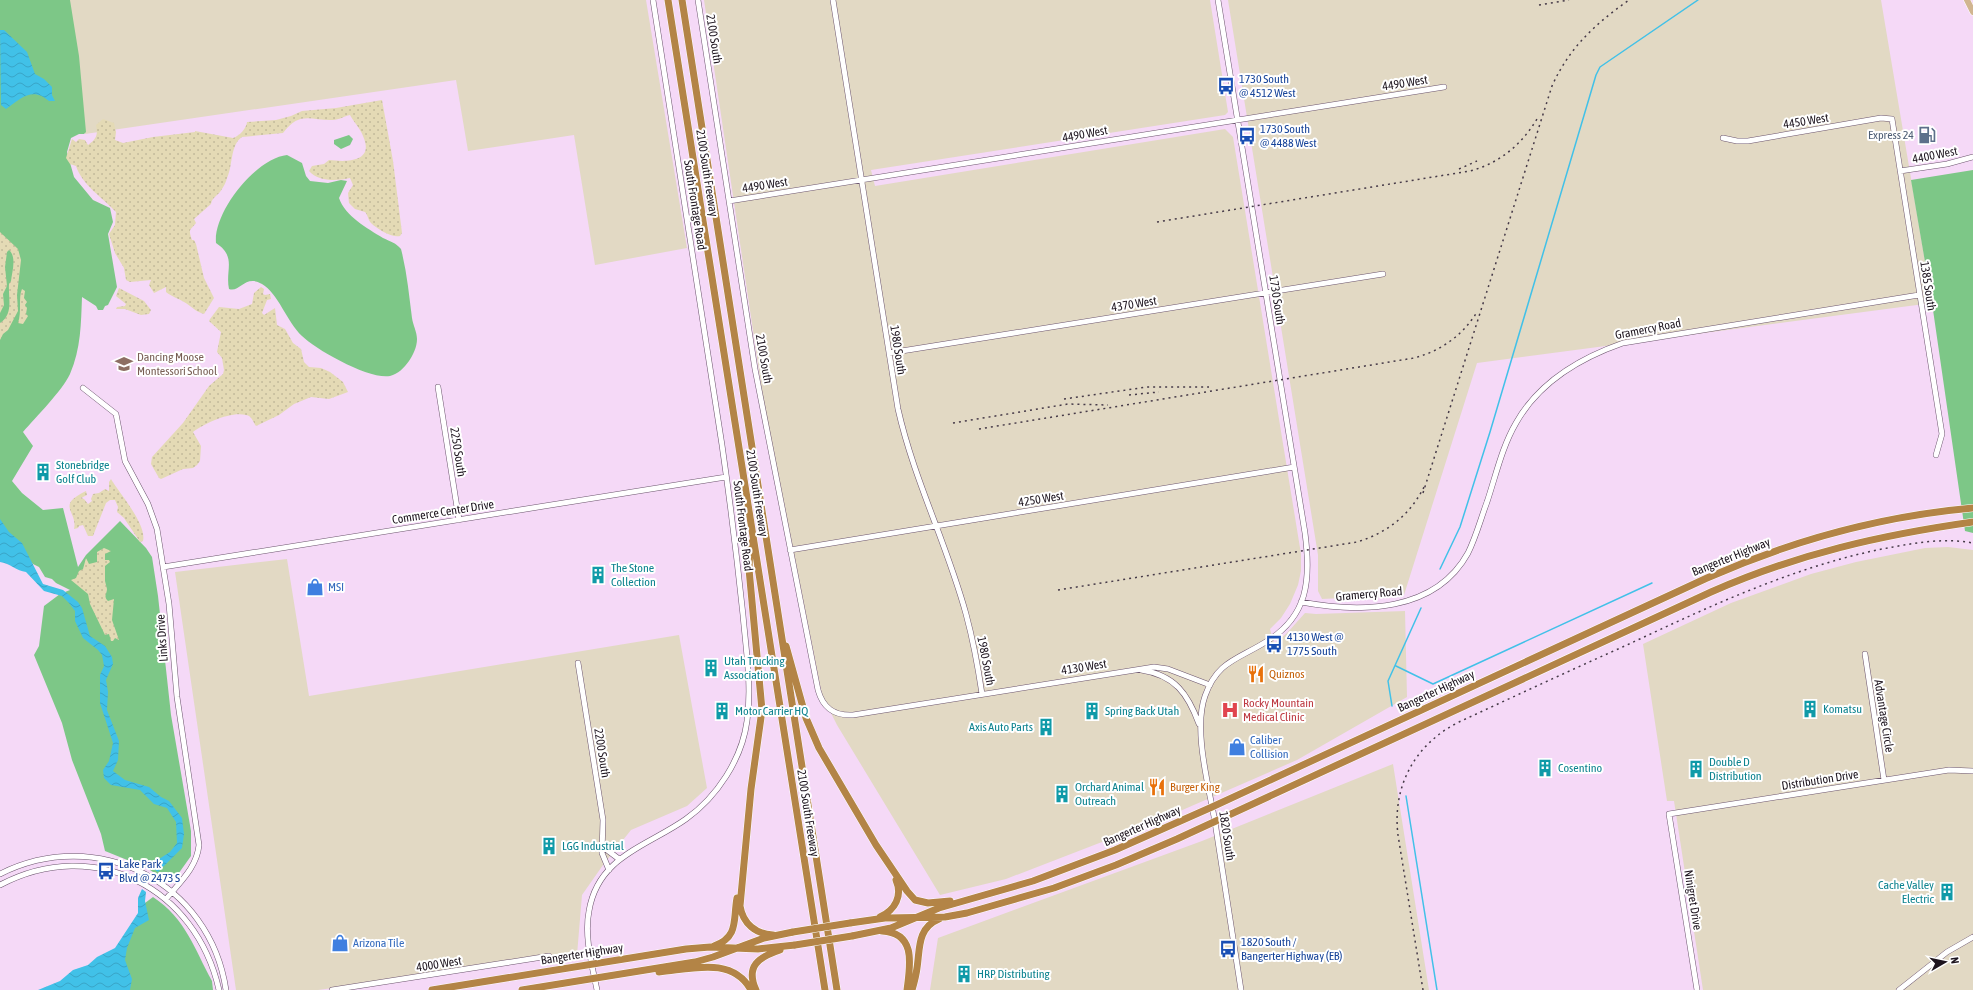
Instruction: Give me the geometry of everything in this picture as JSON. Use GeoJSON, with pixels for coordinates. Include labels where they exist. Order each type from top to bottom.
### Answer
{"type":"FeatureCollection","features":[{"type":"Feature","properties":{"kind":"highway","name":"2100 South Freeway"},"geometry":{"type":"LineString","coordinates":[[668,0],[825,990]]}},
{"type":"Feature","properties":{"kind":"highway","name":"2100 South Freeway"},"geometry":{"type":"LineString","coordinates":[[682,0],[837,990]]}},
{"type":"Feature","properties":{"kind":"highway"},"geometry":{"type":"LineString","coordinates":[[760,504],[786,644],[806,718],[819,748],[876,845],[896,881],[899,890],[898,897],[893,907],[886,914],[876,919]]}},
{"type":"Feature","properties":{"kind":"highway","name":"Bangerter Highway"},"geometry":{"type":"LineString","coordinates":[[432,990],[670,951],[710,947],[758,949],[795,945],[878,931],[939,908],[1056,873],[1115,850],[1212,807],[1730,568],[1804,542],[1852,528],[1924,514],[1973,508]]}},
{"type":"Feature","properties":{"kind":"highway","name":"Bangerter Highway"},"geometry":{"type":"LineString","coordinates":[[522,990],[615,976],[699,961],[773,935],[876,919],[945,917],[1005,903],[1054,888],[1138,856],[1753,574],[1798,559],[1863,541],[1895,534],[1973,522]]}},
{"type":"Feature","properties":{"kind":"highway"},"geometry":{"type":"LineString","coordinates":[[751,526],[749,569],[762,710],[740,901],[741,911],[745,921],[751,928],[761,933],[773,935]]}},
{"type":"Feature","properties":{"kind":"highway"},"geometry":{"type":"LineString","coordinates":[[710,947],[725,941],[733,929],[750,817]]}},
{"type":"Feature","properties":{"kind":"highway"},"geometry":{"type":"LineString","coordinates":[[876,845],[906,891],[915,900],[928,903],[972,898]]}},
{"type":"Feature","properties":{"kind":"highway"},"geometry":{"type":"LineString","coordinates":[[912,990],[922,935],[932,922],[945,917]]}},
{"type":"Feature","properties":{"kind":"highway"},"geometry":{"type":"LineString","coordinates":[[878,931],[894,934],[907,946],[910,960],[907,990]]}},
{"type":"Feature","properties":{"kind":"highway"},"geometry":{"type":"LineString","coordinates":[[756,990],[752,976],[756,963],[768,954],[795,945]]}},
{"type":"Feature","properties":{"kind":"highway"},"geometry":{"type":"LineString","coordinates":[[615,976],[724,968],[738,974],[751,990]]}},
{"type":"Feature","properties":{"kind":"main road"},"geometry":{"type":"LineString","coordinates":[[1966,0],[1973,12]]}},
{"type":"Feature","properties":{"kind":"street","name":"South Frontage Road"},"geometry":{"type":"LineString","coordinates":[[597,990],[588,935],[589,908],[599,884],[619,859],[628,852],[678,825],[698,809],[721,784],[741,747],[746,726],[749,683],[737,564],[726,477],[653,0]]}},
{"type":"Feature","properties":{"kind":"street","name":"2100 South"},"geometry":{"type":"LineString","coordinates":[[698,0],[755,369],[818,690],[823,704],[834,713]]}},
{"type":"Feature","properties":{"kind":"street","name":"1980 South"},"geometry":{"type":"LineString","coordinates":[[833,0],[888,353],[905,440],[966,614],[975,652],[982,694]]}},
{"type":"Feature","properties":{"kind":"street","name":"1730 South"},"geometry":{"type":"LineString","coordinates":[[1218,0],[1309,556],[1308,579],[1301,602]]}},
{"type":"Feature","properties":{"kind":"street","name":"4490 West"},"geometry":{"type":"LineString","coordinates":[[729,201],[1011,158],[1237,118],[1444,87]]}},
{"type":"Feature","properties":{"kind":"street","name":"4450 West"},"geometry":{"type":"LineString","coordinates":[[1723,138],[1737,141],[1748,140],[1881,118],[1892,119]]}},
{"type":"Feature","properties":{"kind":"street","name":"1385 South"},"geometry":{"type":"LineString","coordinates":[[1892,119],[1942,434],[1936,455]]}},
{"type":"Feature","properties":{"kind":"street","name":"4400 West"},"geometry":{"type":"LineString","coordinates":[[1900,172],[1947,164],[1973,157]]}},
{"type":"Feature","properties":{"kind":"street","name":"4370 West"},"geometry":{"type":"LineString","coordinates":[[888,353],[1383,274]]}},
{"type":"Feature","properties":{"kind":"street","name":"Gramercy Road"},"geometry":{"type":"LineString","coordinates":[[1301,602],[1329,607],[1382,606],[1406,602],[1426,595],[1446,581],[1468,552],[1504,447],[1516,422],[1548,384],[1578,362],[1623,343],[1919,295]]}},
{"type":"Feature","properties":{"kind":"street","name":"2250 South"},"geometry":{"type":"LineString","coordinates":[[438,387],[459,520]]}},
{"type":"Feature","properties":{"kind":"street","name":"Links Drive"},"geometry":{"type":"LineString","coordinates":[[83,388],[116,414],[125,461],[148,504],[156,523],[171,624],[177,697],[199,845],[193,867],[166,899]]}},
{"type":"Feature","properties":{"kind":"street","name":"4250 West"},"geometry":{"type":"LineString","coordinates":[[790,550],[1294,467]]}},
{"type":"Feature","properties":{"kind":"street","name":"Commerce Center Drive"},"geometry":{"type":"LineString","coordinates":[[163,567],[726,477]]}},
{"type":"Feature","properties":{"kind":"street"},"geometry":{"type":"LineString","coordinates":[[1210,685],[1227,663],[1264,644],[1278,634],[1288,623],[1301,602]]}},
{"type":"Feature","properties":{"kind":"street","name":"Advantage Circle"},"geometry":{"type":"LineString","coordinates":[[1865,654],[1884,780]]}},
{"type":"Feature","properties":{"kind":"street","name":"2200 South"},"geometry":{"type":"LineString","coordinates":[[578,663],[602,820],[602,854],[609,870]]}},
{"type":"Feature","properties":{"kind":"street","name":"4130 West"},"geometry":{"type":"LineString","coordinates":[[834,713],[853,715],[1154,667],[1168,669],[1210,685]]}},
{"type":"Feature","properties":{"kind":"street"},"geometry":{"type":"LineString","coordinates":[[1132,670],[1155,673],[1165,677],[1180,688],[1191,704],[1200,728]]}},
{"type":"Feature","properties":{"kind":"street","name":"1820 South"},"geometry":{"type":"LineString","coordinates":[[1210,685],[1202,706],[1200,728],[1241,990]]}},
{"type":"Feature","properties":{"kind":"street","name":"Distribution Drive"},"geometry":{"type":"LineString","coordinates":[[1669,814],[1949,770],[1973,770]]}},
{"type":"Feature","properties":{"kind":"street","name":"Ninigret Drive"},"geometry":{"type":"LineString","coordinates":[[1669,814],[1697,990]]}},
{"type":"Feature","properties":{"kind":"street"},"geometry":{"type":"LineString","coordinates":[[603,847],[619,859]]}},
{"type":"Feature","properties":{"kind":"street"},"geometry":{"type":"LineString","coordinates":[[0,874],[40,859],[63,856],[90,857],[111,861],[137,870],[172,892],[193,913],[207,934],[221,966],[226,990]]}},
{"type":"Feature","properties":{"kind":"street"},"geometry":{"type":"LineString","coordinates":[[0,885],[24,874],[42,869],[64,866],[86,866],[106,869],[130,877],[146,885],[166,899],[183,917],[198,937],[210,963],[219,990]]}},
{"type":"Feature","properties":{"kind":"street"},"geometry":{"type":"LineString","coordinates":[[1899,990],[1947,952],[1973,937]]}},
{"type":"Feature","properties":{"kind":"street","name":"4000 West"},"geometry":{"type":"LineString","coordinates":[[332,990],[549,956]]}},
{"type":"Feature","properties":{"kind":"shaded area"},"geometry":{"type":"Polygon","coordinates":[[[69,0],[646,0],[687,248],[595,265],[574,135],[468,151],[456,80],[85,134],[69,0]]]}},
{"type":"Feature","properties":{"kind":"shaded area"},"geometry":{"type":"Polygon","coordinates":[[[704,0],[1210,0],[1228,112],[1225,115],[871,170],[875,186],[1225,129],[1233,137],[1301,554],[1301,571],[1298,585],[1290,604],[1281,618],[1270,629],[1274,644],[1287,633],[1305,613],[1316,614],[1405,611],[1407,697],[1297,760],[1164,818],[1006,879],[940,895],[837,725],[822,695],[763,398],[704,0]]]}},
{"type":"Feature","properties":{"kind":"shaded area"},"geometry":{"type":"Polygon","coordinates":[[[1228,0],[1881,0],[1932,303],[1477,363],[1404,595],[1322,599],[1318,591],[1318,555],[1228,0]]]}},
{"type":"Feature","properties":{"kind":"shaded area"},"geometry":{"type":"Polygon","coordinates":[[[1948,547],[1973,550],[1973,990],[1703,990],[1674,801],[1667,801],[1643,644],[1731,603],[1811,574],[1856,562],[1925,548],[1948,547]]]}},
{"type":"Feature","properties":{"kind":"shaded area"},"geometry":{"type":"Polygon","coordinates":[[[287,559],[309,696],[679,635],[707,788],[687,806],[631,830],[603,865],[582,895],[577,955],[318,990],[236,990],[175,572],[287,559]]]}},
{"type":"Feature","properties":{"kind":"shaded area"},"geometry":{"type":"Polygon","coordinates":[[[1393,764],[1429,990],[930,990],[938,938],[1202,841],[1393,764]]]}},
{"type":"Feature","properties":{"kind":"green space","name":"Stonebridge Golf Club"},"geometry":{"type":"Polygon","coordinates":[[[0,0],[70,0],[79,56],[86,132],[71,138],[67,152],[74,177],[93,200],[110,208],[113,222],[108,234],[117,287],[108,305],[105,306],[103,310],[98,310],[96,306],[82,297],[80,336],[74,365],[61,388],[23,432],[33,446],[12,481],[22,493],[43,510],[63,508],[78,567],[86,555],[120,521],[146,548],[152,557],[158,596],[171,715],[191,831],[191,856],[171,884],[147,868],[105,851],[101,834],[72,760],[62,723],[34,655],[39,646],[44,606],[60,594],[70,590],[56,583],[52,579],[45,577],[39,567],[33,564],[0,537],[0,0]]]}},
{"type":"Feature","properties":{"kind":"green space"},"geometry":{"type":"Polygon","coordinates":[[[349,135],[353,139],[350,145],[341,149],[334,144],[334,140],[349,135]]]}},
{"type":"Feature","properties":{"kind":"green space"},"geometry":{"type":"Polygon","coordinates":[[[287,155],[302,163],[306,176],[310,181],[328,183],[341,180],[347,181],[339,198],[346,210],[364,226],[383,238],[395,243],[401,249],[417,342],[416,348],[407,364],[396,374],[381,376],[357,369],[319,349],[302,336],[273,294],[262,284],[251,281],[233,290],[229,289],[228,259],[226,253],[216,243],[217,230],[221,217],[229,202],[250,176],[275,158],[287,155]]]}},
{"type":"Feature","properties":{"kind":"green space"},"geometry":{"type":"Polygon","coordinates":[[[1973,170],[1973,533],[1965,531],[1932,303],[1911,180],[1973,170]]]}},
{"type":"Feature","properties":{"kind":"green space"},"geometry":{"type":"Polygon","coordinates":[[[153,897],[174,915],[188,935],[212,981],[213,990],[55,990],[121,950],[145,903],[153,897]]]}},
{"type":"Feature","properties":{"kind":"sand"},"geometry":{"type":"Polygon","coordinates":[[[382,100],[393,161],[402,233],[400,236],[393,236],[377,228],[370,222],[365,212],[355,209],[349,203],[348,193],[353,185],[350,178],[328,180],[313,175],[309,171],[312,166],[324,164],[329,160],[343,161],[357,159],[362,156],[366,145],[362,133],[350,115],[335,120],[301,119],[295,121],[283,133],[242,137],[235,145],[226,182],[211,204],[194,219],[196,223],[190,231],[192,240],[194,240],[196,244],[204,278],[214,298],[204,314],[168,294],[166,292],[166,287],[154,293],[149,285],[151,280],[130,282],[126,280],[124,268],[115,253],[109,234],[115,225],[116,212],[93,191],[83,179],[76,166],[70,164],[66,158],[72,139],[76,142],[79,139],[85,140],[88,145],[96,136],[96,125],[103,119],[114,123],[116,132],[115,140],[123,143],[195,131],[233,138],[243,131],[247,122],[276,120],[302,111],[336,108],[382,100]]]}},
{"type":"Feature","properties":{"kind":"sand"},"geometry":{"type":"Polygon","coordinates":[[[0,232],[18,249],[21,260],[17,295],[18,311],[8,330],[3,334],[0,340],[0,323],[7,315],[9,310],[9,284],[13,269],[13,257],[9,250],[7,252],[5,267],[7,286],[3,294],[4,305],[0,313],[0,232]]]}},
{"type":"Feature","properties":{"kind":"sand"},"geometry":{"type":"Polygon","coordinates":[[[261,287],[264,289],[263,294],[270,294],[271,299],[267,300],[262,313],[264,315],[275,308],[277,325],[285,329],[293,343],[301,349],[304,362],[309,367],[321,368],[330,372],[343,382],[348,392],[329,399],[311,397],[294,404],[279,415],[256,426],[250,417],[240,414],[226,416],[204,425],[193,432],[201,446],[200,461],[197,465],[193,468],[183,469],[161,479],[159,478],[151,464],[152,457],[183,423],[209,386],[223,374],[224,370],[222,358],[217,352],[221,332],[209,321],[210,319],[219,307],[239,309],[252,304],[254,293],[261,287]]]}},
{"type":"Feature","properties":{"kind":"sand"},"geometry":{"type":"Polygon","coordinates":[[[119,288],[144,301],[151,310],[149,314],[141,315],[125,309],[116,309],[117,307],[125,306],[126,304],[116,296],[119,288]]]}},
{"type":"Feature","properties":{"kind":"sand"},"geometry":{"type":"Polygon","coordinates":[[[22,289],[25,291],[24,298],[27,302],[25,305],[27,308],[26,314],[28,316],[23,324],[18,323],[22,289]]]}},
{"type":"Feature","properties":{"kind":"sand"},"geometry":{"type":"Polygon","coordinates":[[[111,479],[137,518],[141,526],[143,541],[140,542],[124,518],[117,512],[118,507],[115,500],[110,500],[106,503],[93,536],[88,536],[83,525],[74,529],[70,509],[72,501],[86,491],[87,495],[81,498],[88,504],[92,501],[91,499],[93,494],[99,493],[105,489],[109,491],[109,482],[111,479]]]}},
{"type":"Feature","properties":{"kind":"sand"},"geometry":{"type":"Polygon","coordinates":[[[104,548],[111,551],[105,554],[105,560],[109,560],[110,562],[105,566],[105,581],[107,589],[106,598],[108,601],[114,599],[112,620],[119,640],[115,638],[113,641],[111,641],[109,634],[105,635],[90,604],[88,594],[71,580],[76,578],[79,571],[83,569],[86,558],[89,564],[97,562],[97,552],[104,548]]]}},
{"type":"Feature","properties":{"kind":"water"},"geometry":{"type":"Polygon","coordinates":[[[0,30],[4,30],[27,52],[35,74],[44,79],[52,87],[52,95],[55,101],[49,101],[43,97],[33,94],[22,98],[6,109],[1,105],[0,30]]]}},
{"type":"Feature","properties":{"kind":"water"},"geometry":{"type":"Polygon","coordinates":[[[0,519],[9,532],[22,543],[43,584],[63,590],[78,602],[82,608],[90,636],[105,646],[112,657],[113,664],[106,680],[108,692],[107,710],[119,741],[118,760],[113,771],[125,780],[149,787],[161,797],[169,801],[182,818],[184,834],[182,848],[158,872],[154,869],[159,859],[170,852],[177,843],[176,822],[167,808],[154,804],[140,790],[111,785],[104,778],[103,770],[109,761],[113,743],[100,703],[100,675],[104,666],[102,655],[83,638],[75,621],[75,611],[62,596],[44,591],[26,572],[0,562],[0,519]]]}},
{"type":"Feature","properties":{"kind":"water"},"geometry":{"type":"Polygon","coordinates":[[[142,889],[146,892],[145,901],[149,920],[135,928],[127,948],[125,960],[132,979],[130,990],[38,990],[60,981],[73,970],[88,965],[97,957],[115,948],[138,913],[138,898],[142,889]]]}},
{"type":"Feature","properties":{"kind":"waterway"},"geometry":{"type":"LineString","coordinates":[[1440,569],[1460,527],[1490,432],[1596,75],[1600,67],[1698,0]]}},
{"type":"Feature","properties":{"kind":"waterway"},"geometry":{"type":"LineString","coordinates":[[1396,666],[1433,684],[1652,583]]}},
{"type":"Feature","properties":{"kind":"waterway"},"geometry":{"type":"LineString","coordinates":[[1392,706],[1388,681],[1421,608]]}},
{"type":"Feature","properties":{"kind":"waterway"},"geometry":{"type":"LineString","coordinates":[[1406,796],[1437,990]]}},
{"type":"Feature","properties":{"kind":"railway"},"geometry":{"type":"LineString","coordinates":[[1539,5],[1569,0]]}},
{"type":"Feature","properties":{"kind":"railway"},"geometry":{"type":"LineString","coordinates":[[1423,493],[1552,86],[1566,60],[1575,48],[1605,18],[1629,0]]}},
{"type":"Feature","properties":{"kind":"railway"},"geometry":{"type":"LineString","coordinates":[[1157,222],[1470,171],[1481,168],[1509,152],[1524,137],[1537,119]]}},
{"type":"Feature","properties":{"kind":"railway"},"geometry":{"type":"LineString","coordinates":[[1459,169],[1477,161]]}},
{"type":"Feature","properties":{"kind":"railway"},"geometry":{"type":"LineString","coordinates":[[979,429],[1414,358],[1433,351],[1450,341],[1465,328],[1477,312]]}},
{"type":"Feature","properties":{"kind":"railway"},"geometry":{"type":"LineString","coordinates":[[1064,399],[1147,387],[1209,387]]}},
{"type":"Feature","properties":{"kind":"railway"},"geometry":{"type":"LineString","coordinates":[[1129,395],[1159,392]]}},
{"type":"Feature","properties":{"kind":"railway"},"geometry":{"type":"LineString","coordinates":[[953,423],[1068,404],[1108,405]]}},
{"type":"Feature","properties":{"kind":"railway"},"geometry":{"type":"LineString","coordinates":[[1058,590],[1357,542],[1378,534],[1396,522],[1412,506],[1424,487]]}},
{"type":"Feature","properties":{"kind":"railway"},"geometry":{"type":"LineString","coordinates":[[1423,990],[1398,835],[1397,817],[1403,784],[1410,768],[1430,742],[1459,722],[1718,603],[1781,578],[1844,558],[1877,550],[1937,541],[1961,541],[1973,543]]}},
{"type":"Feature","properties":{"kind":"place","name":"1730 South @ 4512 West"},"geometry":{"type":"Point","coordinates":[1226,86]}},
{"type":"Feature","properties":{"kind":"place","name":"Express 24"},"geometry":{"type":"Point","coordinates":[1927,135]}},
{"type":"Feature","properties":{"kind":"place","name":"1730 South @ 4488 West"},"geometry":{"type":"Point","coordinates":[1247,136]}},
{"type":"Feature","properties":{"kind":"place","name":"Dancing Moose Montessori School"},"geometry":{"type":"Point","coordinates":[124,364]}},
{"type":"Feature","properties":{"kind":"place","name":"Stonebridge Golf Club"},"geometry":{"type":"Point","coordinates":[43,472]}},
{"type":"Feature","properties":{"kind":"place","name":"The Stone Collection"},"geometry":{"type":"Point","coordinates":[598,575]}},
{"type":"Feature","properties":{"kind":"place","name":"MSI"},"geometry":{"type":"Point","coordinates":[315,587]}},
{"type":"Feature","properties":{"kind":"place","name":"4130 West @ 1775 South"},"geometry":{"type":"Point","coordinates":[1274,644]}},
{"type":"Feature","properties":{"kind":"place","name":"Utah Trucking Association"},"geometry":{"type":"Point","coordinates":[711,668]}},
{"type":"Feature","properties":{"kind":"place","name":"Quiznos"},"geometry":{"type":"Point","coordinates":[1256,674]}},
{"type":"Feature","properties":{"kind":"place","name":"Komatsu"},"geometry":{"type":"Point","coordinates":[1810,709]}},
{"type":"Feature","properties":{"kind":"place","name":"Rocky Mountain Medical Clinic"},"geometry":{"type":"Point","coordinates":[1230,710]}},
{"type":"Feature","properties":{"kind":"place","name":"Motor Carrier HQ"},"geometry":{"type":"Point","coordinates":[722,711]}},
{"type":"Feature","properties":{"kind":"place","name":"Spring Back Utah"},"geometry":{"type":"Point","coordinates":[1092,711]}},
{"type":"Feature","properties":{"kind":"place","name":"Axis Auto Parts"},"geometry":{"type":"Point","coordinates":[1046,727]}},
{"type":"Feature","properties":{"kind":"place","name":"Caliber Collision"},"geometry":{"type":"Point","coordinates":[1237,747]}},
{"type":"Feature","properties":{"kind":"place","name":"Cosentino"},"geometry":{"type":"Point","coordinates":[1545,768]}},
{"type":"Feature","properties":{"kind":"place","name":"Double D Distribution"},"geometry":{"type":"Point","coordinates":[1696,769]}},
{"type":"Feature","properties":{"kind":"place","name":"Burger King"},"geometry":{"type":"Point","coordinates":[1157,787]}},
{"type":"Feature","properties":{"kind":"place","name":"Orchard Animal Outreach"},"geometry":{"type":"Point","coordinates":[1062,794]}},
{"type":"Feature","properties":{"kind":"place","name":"LGG Industrial"},"geometry":{"type":"Point","coordinates":[549,846]}},
{"type":"Feature","properties":{"kind":"place","name":"Lake Park Blvd @ 2473 S"},"geometry":{"type":"Point","coordinates":[106,871]}},
{"type":"Feature","properties":{"kind":"place","name":"Cache Valley Electric"},"geometry":{"type":"Point","coordinates":[1947,892]}},
{"type":"Feature","properties":{"kind":"place","name":"Arizona Tile"},"geometry":{"type":"Point","coordinates":[340,943]}},
{"type":"Feature","properties":{"kind":"place","name":"1820 South / Bangerter Highway (EB)"},"geometry":{"type":"Point","coordinates":[1228,949]}},
{"type":"Feature","properties":{"kind":"place","name":"HRP Distributing"},"geometry":{"type":"Point","coordinates":[964,974]}}]}
